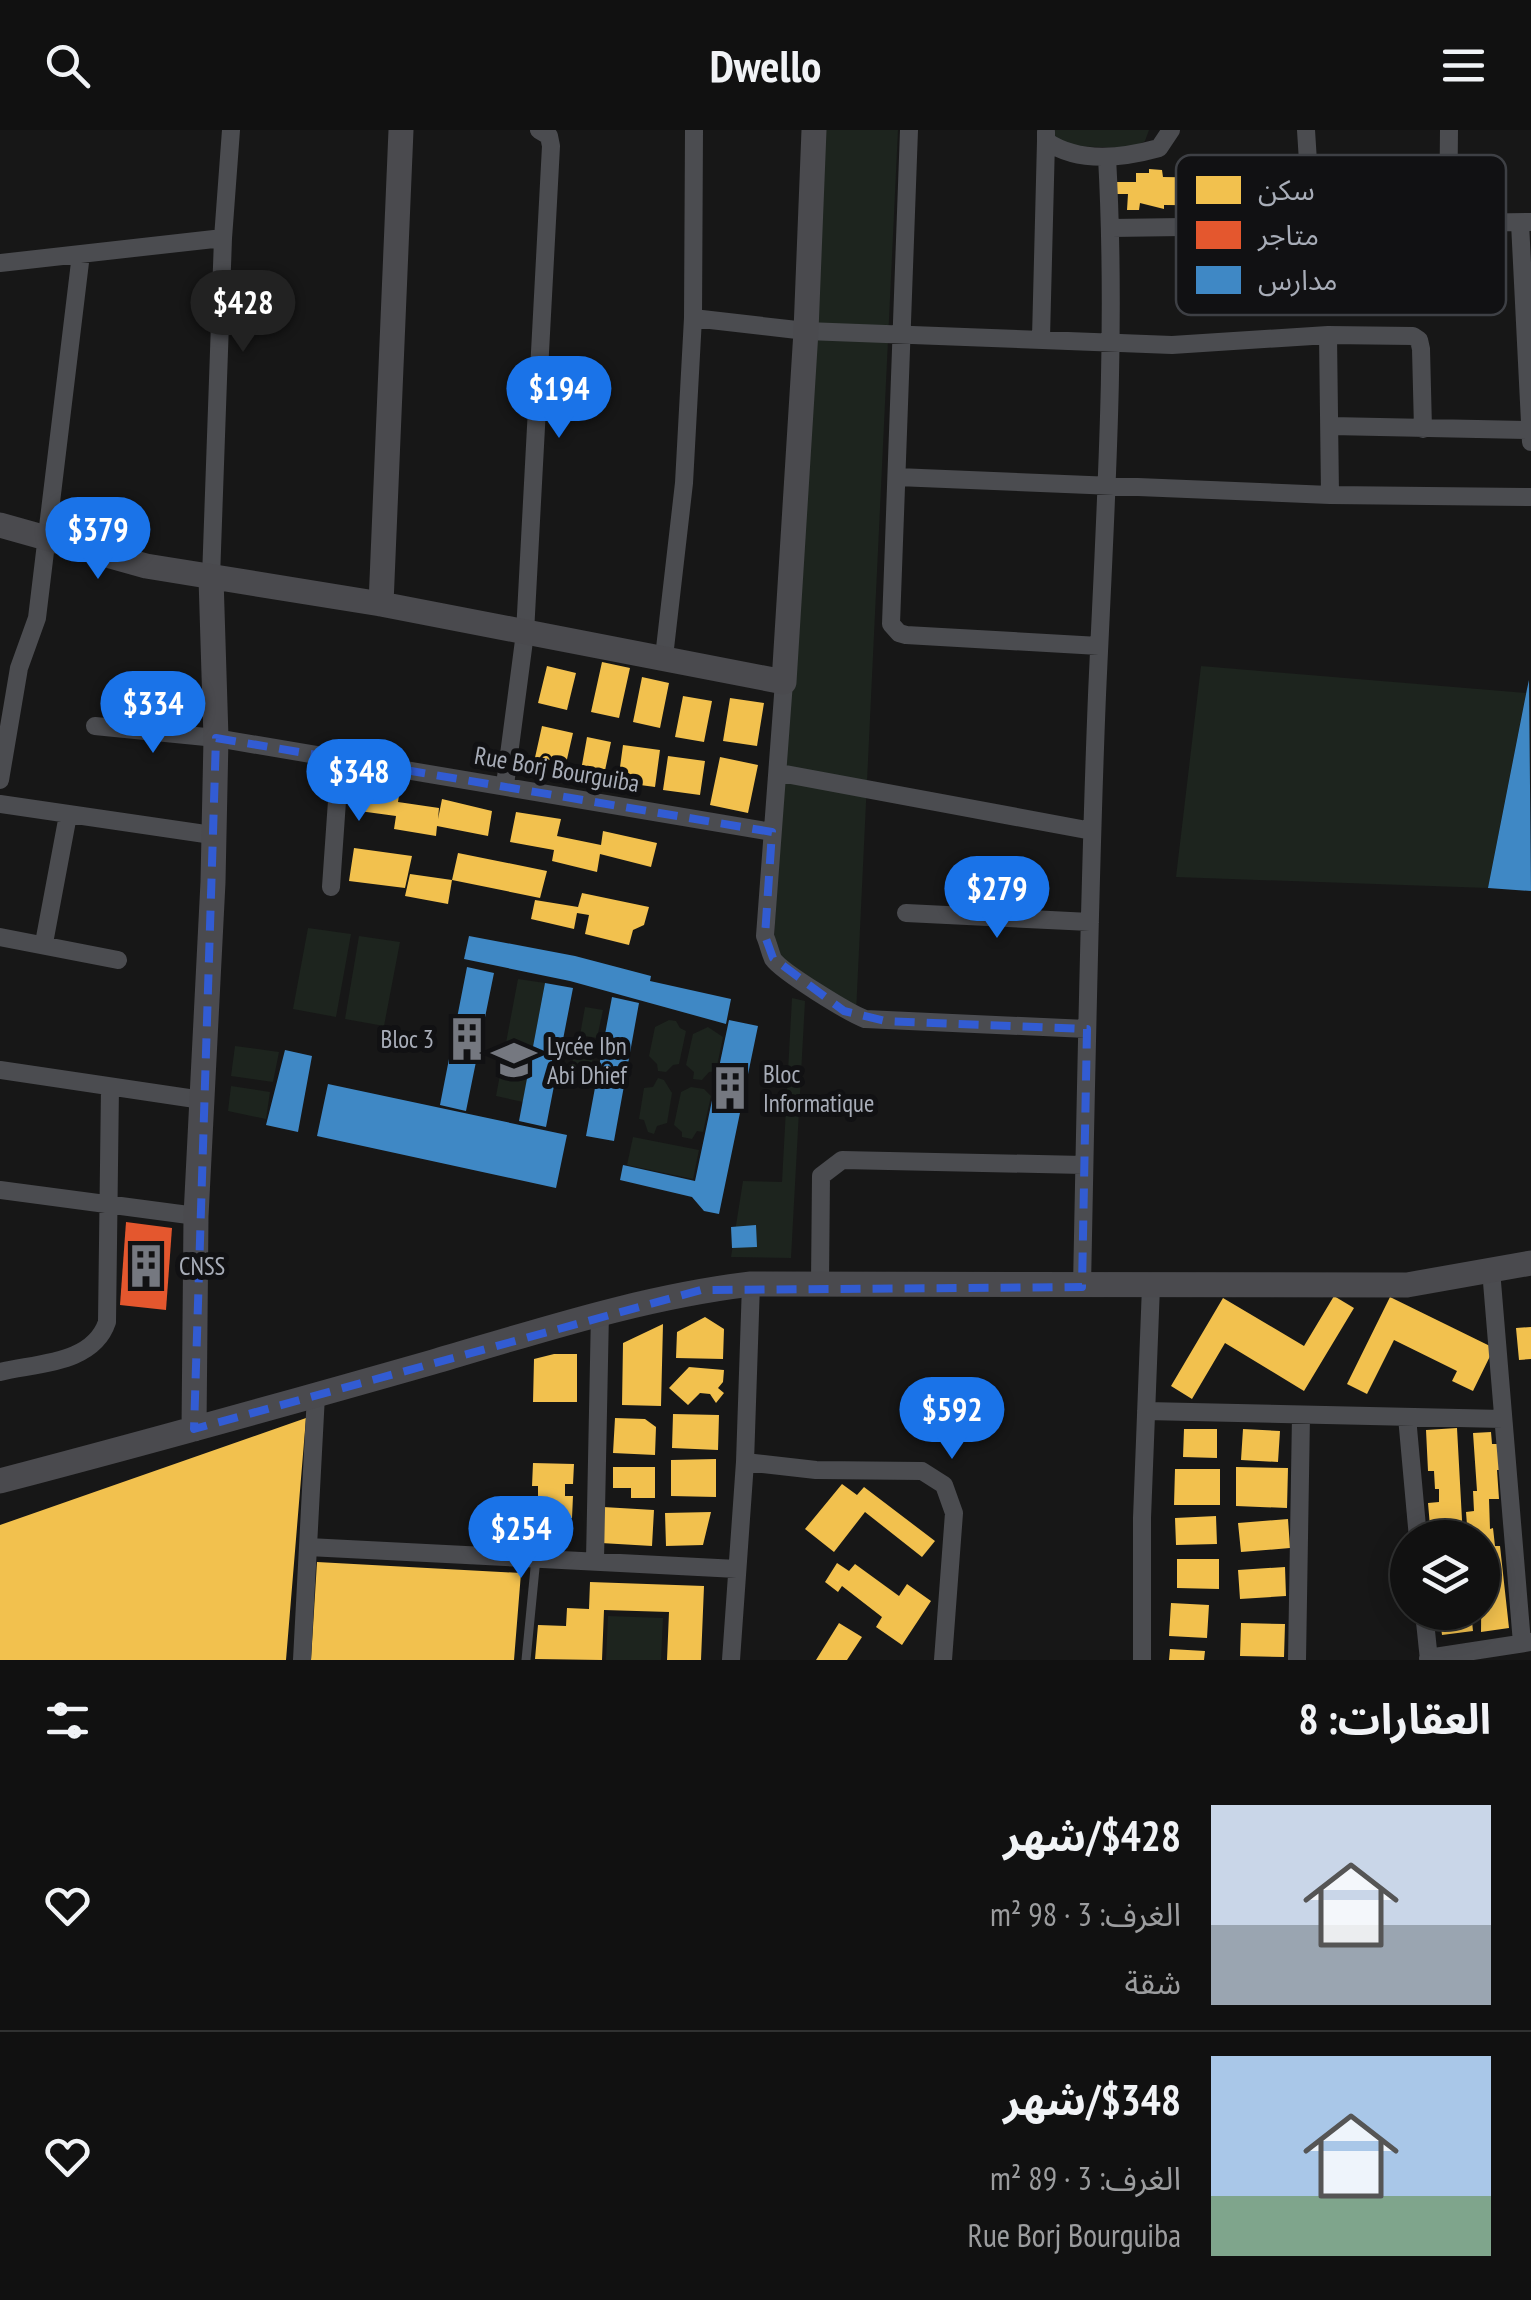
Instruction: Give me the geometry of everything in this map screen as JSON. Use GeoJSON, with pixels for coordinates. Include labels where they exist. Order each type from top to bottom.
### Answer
{"type":"FeatureCollection","features":[{"type":"Feature","properties":{"kind":"street"},"geometry":{"type":"LineString","coordinates":[[194,1430],[196,1216],[216,738],[211,578],[230,130]]}},
{"type":"Feature","properties":{"kind":"street"},"geometry":{"type":"LineString","coordinates":[[380,604],[401,130]]}},
{"type":"Feature","properties":{"kind":"street"},"geometry":{"type":"LineString","coordinates":[[504,785],[525,632],[551,146],[549,136],[539,130]]}},
{"type":"Feature","properties":{"kind":"street"},"geometry":{"type":"LineString","coordinates":[[664,658],[684,482],[693,318],[694,130]]}},
{"type":"Feature","properties":{"kind":"street"},"geometry":{"type":"LineString","coordinates":[[814,130],[780,773],[765,936],[773,958],[786,972],[844,1011],[865,1020],[1088,1029]]}},
{"type":"Feature","properties":{"kind":"street"},"geometry":{"type":"LineString","coordinates":[[909,130],[888,617],[894,630],[906,635],[1099,646]]}},
{"type":"Feature","properties":{"kind":"street"},"geometry":{"type":"LineString","coordinates":[[1046,135],[1066,152],[1127,157],[1159,148],[1172,130]]}},
{"type":"Feature","properties":{"kind":"street"},"geometry":{"type":"LineString","coordinates":[[1306,130],[1308,155]]}},
{"type":"Feature","properties":{"kind":"street"},"geometry":{"type":"LineString","coordinates":[[1449,130],[1449,155]]}},
{"type":"Feature","properties":{"kind":"street"},"geometry":{"type":"LineString","coordinates":[[1040,338],[1046,135]]}},
{"type":"Feature","properties":{"kind":"street"},"geometry":{"type":"LineString","coordinates":[[1082,1287],[1092,832],[1108,488],[1111,228],[1107,157]]}},
{"type":"Feature","properties":{"kind":"street"},"geometry":{"type":"LineString","coordinates":[[1526,223],[1531,442]]}},
{"type":"Feature","properties":{"kind":"street"},"geometry":{"type":"LineString","coordinates":[[1111,228],[1176,227]]}},
{"type":"Feature","properties":{"kind":"street"},"geometry":{"type":"LineString","coordinates":[[0,262],[224,238]]}},
{"type":"Feature","properties":{"kind":"street"},"geometry":{"type":"LineString","coordinates":[[0,780],[19,668],[37,618],[81,254]]}},
{"type":"Feature","properties":{"kind":"street"},"geometry":{"type":"LineString","coordinates":[[693,318],[806,330],[1172,345],[1328,335],[1403,335],[1419,340],[1423,429]]}},
{"type":"Feature","properties":{"kind":"street"},"geometry":{"type":"LineString","coordinates":[[1328,335],[1330,495]]}},
{"type":"Feature","properties":{"kind":"street"},"geometry":{"type":"LineString","coordinates":[[1331,426],[1530,430]]}},
{"type":"Feature","properties":{"kind":"street"},"geometry":{"type":"LineString","coordinates":[[897,477],[1108,488],[1531,497]]}},
{"type":"Feature","properties":{"kind":"street"},"geometry":{"type":"LineString","coordinates":[[0,526],[146,566],[380,604],[784,682]]}},
{"type":"Feature","properties":{"kind":"street"},"geometry":{"type":"LineString","coordinates":[[0,663],[19,668]]}},
{"type":"Feature","properties":{"kind":"street","name":"Rue Borj Bourguiba"},"geometry":{"type":"LineString","coordinates":[[95,726],[216,738],[772,832]]}},
{"type":"Feature","properties":{"kind":"street"},"geometry":{"type":"LineString","coordinates":[[331,887],[340,758]]}},
{"type":"Feature","properties":{"kind":"street"},"geometry":{"type":"LineString","coordinates":[[780,773],[1092,832]]}},
{"type":"Feature","properties":{"kind":"street"},"geometry":{"type":"LineString","coordinates":[[0,804],[212,835]]}},
{"type":"Feature","properties":{"kind":"street"},"geometry":{"type":"LineString","coordinates":[[44,943],[68,814]]}},
{"type":"Feature","properties":{"kind":"street"},"geometry":{"type":"LineString","coordinates":[[906,913],[1090,922]]}},
{"type":"Feature","properties":{"kind":"street"},"geometry":{"type":"LineString","coordinates":[[0,937],[118,960]]}},
{"type":"Feature","properties":{"kind":"street"},"geometry":{"type":"LineString","coordinates":[[0,1070],[202,1100]]}},
{"type":"Feature","properties":{"kind":"street"},"geometry":{"type":"LineString","coordinates":[[0,1372],[86,1352],[103,1335],[107,1322],[110,1087]]}},
{"type":"Feature","properties":{"kind":"street"},"geometry":{"type":"LineString","coordinates":[[820,1284],[821,1176],[842,1160],[1084,1165]]}},
{"type":"Feature","properties":{"kind":"street"},"geometry":{"type":"LineString","coordinates":[[0,1190],[196,1216]]}},
{"type":"Feature","properties":{"kind":"street"},"geometry":{"type":"LineString","coordinates":[[0,1481],[194,1430],[600,1312],[700,1290],[751,1284],[1407,1285],[1531,1262]]}},
{"type":"Feature","properties":{"kind":"street"},"geometry":{"type":"LineString","coordinates":[[1426,1630],[1429,1659],[1526,1643],[1491,1270]]}},
{"type":"Feature","properties":{"kind":"street"},"geometry":{"type":"LineString","coordinates":[[731,1660],[745,1462],[751,1284]]}},
{"type":"Feature","properties":{"kind":"street"},"geometry":{"type":"LineString","coordinates":[[1142,1660],[1151,1286]]}},
{"type":"Feature","properties":{"kind":"street"},"geometry":{"type":"LineString","coordinates":[[595,1560],[600,1312]]}},
{"type":"Feature","properties":{"kind":"street"},"geometry":{"type":"LineString","coordinates":[[302,1660],[316,1395]]}},
{"type":"Feature","properties":{"kind":"street"},"geometry":{"type":"LineString","coordinates":[[1146,1411],[1503,1419]]}},
{"type":"Feature","properties":{"kind":"street"},"geometry":{"type":"LineString","coordinates":[[1297,1660],[1301,1415]]}},
{"type":"Feature","properties":{"kind":"street"},"geometry":{"type":"LineString","coordinates":[[1407,1417],[1416,1520]]}},
{"type":"Feature","properties":{"kind":"street"},"geometry":{"type":"LineString","coordinates":[[745,1462],[816,1470],[922,1471],[944,1485],[954,1513],[943,1660]]}},
{"type":"Feature","properties":{"kind":"street"},"geometry":{"type":"LineString","coordinates":[[308,1547],[737,1569]]}},
{"type":"Feature","properties":{"kind":"lane"},"geometry":{"type":"LineString","coordinates":[[526,1660],[536,1558]]}},
{"type":"Feature","properties":{"kind":"highlighted area"},"geometry":{"type":"Polygon","coordinates":[[[216,738],[772,832],[765,936],[773,958],[844,1011],[885,1021],[1087,1029],[1082,1287],[701,1290],[194,1429],[216,738]]]}},
{"type":"Feature","properties":{"kind":"shaded area"},"geometry":{"type":"Polygon","coordinates":[[[817,130],[898,130],[856,1013],[782,957],[774,941],[817,130]]]}},
{"type":"Feature","properties":{"kind":"shaded area"},"geometry":{"type":"Polygon","coordinates":[[[1050,130],[1149,130],[1145,141],[1133,148],[1065,146],[1055,140],[1050,130]]]}},
{"type":"Feature","properties":{"kind":"shaded area"},"geometry":{"type":"Polygon","coordinates":[[[1201,666],[1526,693],[1488,888],[1176,877],[1201,666]]]}},
{"type":"Feature","properties":{"kind":"shaded area"},"geometry":{"type":"Polygon","coordinates":[[[308,928],[351,934],[336,1017],[293,1009],[308,928]]]}},
{"type":"Feature","properties":{"kind":"shaded area"},"geometry":{"type":"Polygon","coordinates":[[[359,936],[400,942],[384,1026],[345,1019],[359,936]]]}},
{"type":"Feature","properties":{"kind":"shaded area"},"geometry":{"type":"Polygon","coordinates":[[[518,979],[545,983],[523,1102],[496,1096],[518,979]]]}},
{"type":"Feature","properties":{"kind":"shaded area"},"geometry":{"type":"Polygon","coordinates":[[[792,998],[805,1001],[791,1258],[731,1257],[743,1181],[782,1182],[792,998]]]}},
{"type":"Feature","properties":{"kind":"shaded area"},"geometry":{"type":"Polygon","coordinates":[[[585,1007],[603,1010],[597,1038],[580,1035],[585,1007]]]}},
{"type":"Feature","properties":{"kind":"shaded area"},"geometry":{"type":"Polygon","coordinates":[[[669,1020],[686,1031],[679,1064],[666,1072],[658,1071],[649,1056],[655,1027],[669,1020]]]}},
{"type":"Feature","properties":{"kind":"shaded area"},"geometry":{"type":"Polygon","coordinates":[[[708,1027],[723,1037],[716,1071],[702,1080],[693,1079],[694,1072],[686,1065],[693,1034],[708,1027]]]}},
{"type":"Feature","properties":{"kind":"shaded area"},"geometry":{"type":"Polygon","coordinates":[[[235,1046],[279,1052],[273,1082],[231,1076],[235,1046]]]}},
{"type":"Feature","properties":{"kind":"shaded area"},"geometry":{"type":"Polygon","coordinates":[[[574,1054],[593,1058],[588,1085],[569,1081],[574,1054]]]}},
{"type":"Feature","properties":{"kind":"shaded area"},"geometry":{"type":"Polygon","coordinates":[[[658,1078],[664,1080],[672,1093],[667,1123],[657,1126],[654,1134],[639,1119],[644,1088],[653,1087],[658,1078]]]}},
{"type":"Feature","properties":{"kind":"shaded area"},"geometry":{"type":"Polygon","coordinates":[[[231,1086],[270,1092],[266,1119],[228,1111],[231,1086]]]}},
{"type":"Feature","properties":{"kind":"shaded area"},"geometry":{"type":"Polygon","coordinates":[[[691,1087],[704,1089],[711,1096],[703,1132],[697,1131],[692,1139],[682,1137],[674,1125],[681,1092],[691,1087]]]}},
{"type":"Feature","properties":{"kind":"shaded area"},"geometry":{"type":"Polygon","coordinates":[[[633,1137],[699,1150],[693,1179],[627,1165],[633,1137]]]}},
{"type":"Feature","properties":{"kind":"shaded area"},"geometry":{"type":"Polygon","coordinates":[[[608,1616],[663,1618],[661,1660],[606,1660],[608,1616]]]}},
{"type":"Feature","properties":{"kind":"building: سكن"},"geometry":{"type":"Polygon","coordinates":[[[1149,169],[1162,170],[1163,177],[1176,177],[1176,205],[1164,205],[1164,209],[1140,203],[1139,210],[1127,210],[1128,194],[1116,194],[1117,182],[1136,182],[1136,173],[1149,173],[1149,169]]]}},
{"type":"Feature","properties":{"kind":"building: سكن"},"geometry":{"type":"Polygon","coordinates":[[[602,662],[630,668],[619,718],[591,712],[602,662]]]}},
{"type":"Feature","properties":{"kind":"building: سكن"},"geometry":{"type":"Polygon","coordinates":[[[547,666],[576,673],[567,710],[538,703],[547,666]]]}},
{"type":"Feature","properties":{"kind":"building: سكن"},"geometry":{"type":"Polygon","coordinates":[[[642,677],[669,683],[660,728],[633,722],[642,677]]]}},
{"type":"Feature","properties":{"kind":"building: سكن"},"geometry":{"type":"Polygon","coordinates":[[[683,696],[712,701],[704,742],[675,737],[683,696]]]}},
{"type":"Feature","properties":{"kind":"building: سكن"},"geometry":{"type":"Polygon","coordinates":[[[730,698],[764,703],[757,746],[723,741],[730,698]]]}},
{"type":"Feature","properties":{"kind":"building: سكن"},"geometry":{"type":"Polygon","coordinates":[[[542,726],[573,733],[565,768],[534,762],[542,726]]]}},
{"type":"Feature","properties":{"kind":"building: سكن"},"geometry":{"type":"Polygon","coordinates":[[[587,737],[611,742],[603,780],[580,776],[587,737]]]}},
{"type":"Feature","properties":{"kind":"building: سكن"},"geometry":{"type":"Polygon","coordinates":[[[623,745],[660,750],[655,787],[618,782],[623,745]]]}},
{"type":"Feature","properties":{"kind":"building: سكن"},"geometry":{"type":"Polygon","coordinates":[[[668,756],[705,761],[700,795],[663,790],[668,756]]]}},
{"type":"Feature","properties":{"kind":"building: سكن"},"geometry":{"type":"Polygon","coordinates":[[[720,757],[758,765],[748,813],[710,805],[720,757]]]}},
{"type":"Feature","properties":{"kind":"building: سكن"},"geometry":{"type":"Polygon","coordinates":[[[357,784],[400,789],[398,802],[439,808],[438,819],[442,799],[492,811],[488,836],[437,826],[436,836],[394,829],[396,816],[352,810],[357,784]]]}},
{"type":"Feature","properties":{"kind":"building: سكن"},"geometry":{"type":"Polygon","coordinates":[[[516,812],[561,819],[557,836],[601,845],[603,831],[657,843],[651,867],[600,854],[597,872],[552,861],[554,850],[510,842],[516,812]]]}},
{"type":"Feature","properties":{"kind":"building: سكن"},"geometry":{"type":"Polygon","coordinates":[[[354,848],[412,856],[405,888],[349,881],[354,848]]]}},
{"type":"Feature","properties":{"kind":"building: سكن"},"geometry":{"type":"Polygon","coordinates":[[[458,853],[547,871],[540,898],[452,880],[458,853]]]}},
{"type":"Feature","properties":{"kind":"building: سكن"},"geometry":{"type":"Polygon","coordinates":[[[410,874],[452,880],[448,904],[405,896],[410,874]]]}},
{"type":"Feature","properties":{"kind":"building: سكن"},"geometry":{"type":"Polygon","coordinates":[[[582,893],[649,907],[644,925],[633,930],[629,945],[585,934],[589,915],[577,913],[574,929],[531,919],[535,900],[578,907],[582,893]]]}},
{"type":"Feature","properties":{"kind":"building: سكن"},"geometry":{"type":"Polygon","coordinates":[[[1334,1296],[1354,1308],[1304,1391],[1225,1343],[1192,1399],[1171,1386],[1223,1298],[1304,1346],[1334,1296]]]}},
{"type":"Feature","properties":{"kind":"building: سكن"},"geometry":{"type":"Polygon","coordinates":[[[1390,1297],[1494,1348],[1473,1391],[1452,1381],[1457,1371],[1394,1340],[1367,1394],[1347,1384],[1390,1297]]]}},
{"type":"Feature","properties":{"kind":"building: سكن"},"geometry":{"type":"Polygon","coordinates":[[[705,1317],[724,1329],[723,1359],[676,1358],[677,1332],[705,1317]]]}},
{"type":"Feature","properties":{"kind":"building: سكن"},"geometry":{"type":"Polygon","coordinates":[[[663,1324],[661,1406],[622,1405],[623,1343],[663,1324]]]}},
{"type":"Feature","properties":{"kind":"building: سكن"},"geometry":{"type":"Polygon","coordinates":[[[1531,1327],[1531,1359],[1519,1360],[1516,1328],[1531,1327]]]}},
{"type":"Feature","properties":{"kind":"building: سكن"},"geometry":{"type":"Polygon","coordinates":[[[577,1354],[577,1402],[533,1402],[534,1359],[577,1354]]]}},
{"type":"Feature","properties":{"kind":"building: سكن"},"geometry":{"type":"Polygon","coordinates":[[[689,1367],[724,1370],[718,1388],[724,1393],[716,1403],[710,1394],[700,1393],[688,1405],[669,1388],[689,1367]]]}},
{"type":"Feature","properties":{"kind":"building: سكن"},"geometry":{"type":"Polygon","coordinates":[[[673,1414],[719,1415],[718,1450],[672,1448],[673,1414]]]}},
{"type":"Feature","properties":{"kind":"building: سكن"},"geometry":{"type":"Polygon","coordinates":[[[306,1418],[286,1660],[0,1660],[0,1525],[306,1418]]]}},
{"type":"Feature","properties":{"kind":"building: سكن"},"geometry":{"type":"Polygon","coordinates":[[[615,1418],[645,1419],[656,1427],[655,1455],[613,1453],[615,1418]]]}},
{"type":"Feature","properties":{"kind":"building: سكن"},"geometry":{"type":"Polygon","coordinates":[[[1457,1428],[1462,1520],[1429,1520],[1428,1503],[1439,1502],[1439,1489],[1435,1489],[1434,1471],[1428,1471],[1426,1430],[1457,1428]]]}},
{"type":"Feature","properties":{"kind":"building: سكن"},"geometry":{"type":"Polygon","coordinates":[[[1184,1429],[1217,1429],[1217,1458],[1183,1457],[1184,1429]]]}},
{"type":"Feature","properties":{"kind":"building: سكن"},"geometry":{"type":"Polygon","coordinates":[[[1243,1429],[1280,1431],[1278,1462],[1241,1460],[1243,1429]]]}},
{"type":"Feature","properties":{"kind":"building: سكن"},"geometry":{"type":"Polygon","coordinates":[[[1491,1432],[1492,1444],[1504,1444],[1506,1470],[1497,1470],[1499,1499],[1489,1499],[1490,1520],[1467,1520],[1466,1512],[1474,1511],[1473,1491],[1477,1491],[1473,1433],[1491,1432]]]}},
{"type":"Feature","properties":{"kind":"building: سكن"},"geometry":{"type":"Polygon","coordinates":[[[716,1459],[716,1497],[671,1496],[671,1460],[716,1459]]]}},
{"type":"Feature","properties":{"kind":"building: سكن"},"geometry":{"type":"Polygon","coordinates":[[[533,1463],[574,1464],[573,1484],[565,1484],[565,1496],[573,1496],[572,1518],[565,1518],[565,1526],[538,1525],[538,1519],[528,1518],[528,1498],[538,1498],[538,1486],[532,1486],[533,1463]]]}},
{"type":"Feature","properties":{"kind":"building: سكن"},"geometry":{"type":"Polygon","coordinates":[[[613,1467],[655,1467],[655,1498],[631,1498],[631,1488],[613,1488],[613,1467]]]}},
{"type":"Feature","properties":{"kind":"building: سكن"},"geometry":{"type":"Polygon","coordinates":[[[1236,1467],[1288,1468],[1287,1508],[1236,1506],[1236,1467]]]}},
{"type":"Feature","properties":{"kind":"building: سكن"},"geometry":{"type":"Polygon","coordinates":[[[1175,1469],[1220,1469],[1220,1505],[1174,1505],[1175,1469]]]}},
{"type":"Feature","properties":{"kind":"building: سكن"},"geometry":{"type":"Polygon","coordinates":[[[842,1484],[857,1495],[864,1487],[935,1541],[922,1557],[865,1512],[834,1552],[805,1529],[842,1484]]]}},
{"type":"Feature","properties":{"kind":"building: سكن"},"geometry":{"type":"Polygon","coordinates":[[[603,1507],[654,1510],[652,1546],[601,1543],[603,1507]]]}},
{"type":"Feature","properties":{"kind":"building: سكن"},"geometry":{"type":"Polygon","coordinates":[[[711,1512],[703,1545],[666,1546],[665,1513],[711,1512]]]}},
{"type":"Feature","properties":{"kind":"building: سكن"},"geometry":{"type":"Polygon","coordinates":[[[1216,1516],[1217,1544],[1176,1545],[1175,1518],[1216,1516]]]}},
{"type":"Feature","properties":{"kind":"building: سكن"},"geometry":{"type":"Polygon","coordinates":[[[1288,1519],[1290,1548],[1241,1552],[1238,1523],[1288,1519]]]}},
{"type":"Feature","properties":{"kind":"building: سكن"},"geometry":{"type":"Polygon","coordinates":[[[1500,1546],[1509,1628],[1500,1629],[1500,1546]]]}},
{"type":"Feature","properties":{"kind":"building: سكن"},"geometry":{"type":"Polygon","coordinates":[[[1177,1559],[1219,1559],[1219,1589],[1177,1588],[1177,1559]]]}},
{"type":"Feature","properties":{"kind":"building: سكن"},"geometry":{"type":"Polygon","coordinates":[[[317,1562],[521,1573],[514,1660],[311,1660],[317,1562]]]}},
{"type":"Feature","properties":{"kind":"building: سكن"},"geometry":{"type":"Polygon","coordinates":[[[837,1563],[849,1571],[855,1564],[899,1596],[907,1584],[931,1601],[902,1645],[876,1627],[882,1617],[842,1586],[838,1592],[825,1582],[837,1563]]]}},
{"type":"Feature","properties":{"kind":"building: سكن"},"geometry":{"type":"Polygon","coordinates":[[[1285,1567],[1286,1596],[1240,1599],[1238,1570],[1285,1567]]]}},
{"type":"Feature","properties":{"kind":"building: سكن"},"geometry":{"type":"Polygon","coordinates":[[[590,1582],[704,1586],[701,1660],[667,1660],[669,1612],[604,1610],[602,1660],[535,1659],[538,1625],[566,1626],[567,1608],[589,1609],[590,1582]]]}},
{"type":"Feature","properties":{"kind":"building: سكن"},"geometry":{"type":"Polygon","coordinates":[[[1171,1603],[1209,1605],[1207,1638],[1169,1636],[1171,1603]]]}},
{"type":"Feature","properties":{"kind":"building: سكن"},"geometry":{"type":"Polygon","coordinates":[[[839,1623],[862,1637],[847,1660],[816,1660],[839,1623]]]}},
{"type":"Feature","properties":{"kind":"building: سكن"},"geometry":{"type":"Polygon","coordinates":[[[1241,1623],[1285,1624],[1284,1657],[1240,1656],[1241,1623]]]}},
{"type":"Feature","properties":{"kind":"building: سكن"},"geometry":{"type":"Polygon","coordinates":[[[1441,1630],[1473,1630],[1473,1631],[1442,1635],[1441,1630]]]}},
{"type":"Feature","properties":{"kind":"building: سكن"},"geometry":{"type":"Polygon","coordinates":[[[1170,1649],[1205,1651],[1204,1660],[1169,1660],[1170,1649]]]}},
{"type":"Feature","properties":{"kind":"building: متاجر","name":"CNSS"},"geometry":{"type":"Polygon","coordinates":[[[126,1222],[172,1228],[166,1310],[120,1305],[126,1222]]]}},
{"type":"Feature","properties":{"kind":"building: مدارس"},"geometry":{"type":"Polygon","coordinates":[[[1529,680],[1531,891],[1488,888],[1527,689],[1529,680]]]}},
{"type":"Feature","properties":{"kind":"building: مدارس"},"geometry":{"type":"Polygon","coordinates":[[[469,936],[575,956],[651,976],[650,981],[731,999],[726,1024],[570,981],[464,959],[469,936]]]}},
{"type":"Feature","properties":{"kind":"building: مدارس","name":"Bloc 3"},"geometry":{"type":"Polygon","coordinates":[[[467,967],[494,973],[466,1111],[440,1105],[467,967]]]}},
{"type":"Feature","properties":{"kind":"building: مدارس"},"geometry":{"type":"Polygon","coordinates":[[[545,983],[573,988],[546,1127],[519,1121],[545,983]]]}},
{"type":"Feature","properties":{"kind":"building: مدارس"},"geometry":{"type":"Polygon","coordinates":[[[612,997],[639,1003],[614,1141],[586,1136],[612,997]]]}},
{"type":"Feature","properties":{"kind":"building: مدارس"},"geometry":{"type":"Polygon","coordinates":[[[729,1020],[758,1026],[719,1214],[704,1211],[692,1197],[620,1180],[623,1165],[695,1181],[729,1020]]]}},
{"type":"Feature","properties":{"kind":"building: مدارس"},"geometry":{"type":"Polygon","coordinates":[[[285,1050],[312,1056],[298,1132],[266,1125],[285,1050]]]}},
{"type":"Feature","properties":{"kind":"building: مدارس"},"geometry":{"type":"Polygon","coordinates":[[[328,1084],[567,1135],[556,1188],[317,1136],[328,1084]]]}},
{"type":"Feature","properties":{"kind":"building: مدارس"},"geometry":{"type":"Polygon","coordinates":[[[756,1225],[757,1247],[732,1248],[731,1227],[756,1225]]]}},
{"type":"Feature","properties":{"kind":"place","name":"Bloc 3"},"geometry":{"type":"Point","coordinates":[467,1039]}},
{"type":"Feature","properties":{"kind":"place","name":"Lycée Ibn Abi Dhief"},"geometry":{"type":"Point","coordinates":[514,1060]}},
{"type":"Feature","properties":{"kind":"place","name":"Bloc Informatique"},"geometry":{"type":"Point","coordinates":[730,1088]}},
{"type":"Feature","properties":{"kind":"place","name":"CNSS"},"geometry":{"type":"Point","coordinates":[146,1266]}}]}
